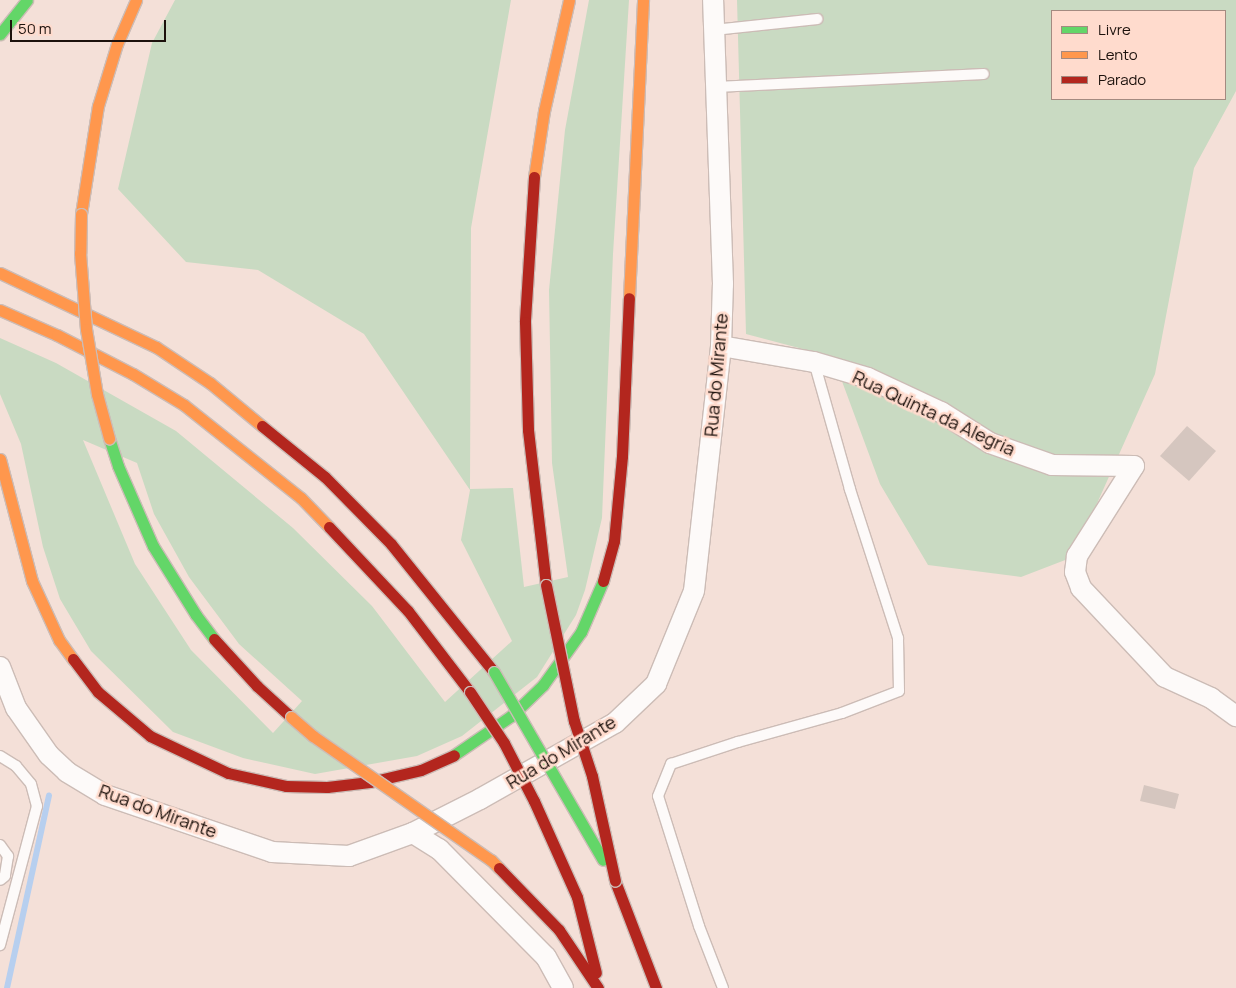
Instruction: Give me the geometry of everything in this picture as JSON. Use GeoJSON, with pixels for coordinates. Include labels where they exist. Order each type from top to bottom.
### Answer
{"type":"FeatureCollection","features":[{"type":"Feature","properties":{"kind":"highway"},"geometry":{"type":"LineString","coordinates":[[0,34],[27,0]]}},
{"type":"Feature","properties":{"kind":"highway"},"geometry":{"type":"LineString","coordinates":[[136,0],[117,44],[98,106],[81,214],[80,253],[86,329],[97,394],[118,466],[153,546],[196,615],[216,641],[256,686],[313,736],[491,860],[559,930],[599,988]]}},
{"type":"Feature","properties":{"kind":"highway"},"geometry":{"type":"LineString","coordinates":[[570,0],[544,111],[534,179],[525,322],[528,430],[546,585],[574,721],[592,776],[615,881],[656,988]]}},
{"type":"Feature","properties":{"kind":"highway"},"geometry":{"type":"LineString","coordinates":[[0,459],[32,581],[59,640],[98,692],[150,736],[228,774],[286,786],[327,787],[370,782],[421,770],[463,751],[511,716],[543,685],[581,632],[603,582],[614,541],[622,456],[643,0]]}},
{"type":"Feature","properties":{"kind":"highway"},"geometry":{"type":"LineString","coordinates":[[0,272],[156,347],[210,383],[325,477],[391,544],[494,672],[615,881]]}},
{"type":"Feature","properties":{"kind":"highway"},"geometry":{"type":"LineString","coordinates":[[0,310],[56,335],[133,374],[184,405],[301,498],[408,612],[470,692],[512,760],[577,897],[599,988]]}},
{"type":"Feature","properties":{"kind":"street","name":"Rua do Mirante"},"geometry":{"type":"LineString","coordinates":[[0,667],[16,708],[49,756],[67,772],[105,795],[272,852],[349,856],[413,833],[480,799],[615,723],[656,684],[694,592],[721,346],[724,284],[713,0]]}},
{"type":"Feature","properties":{"kind":"street","name":"Rua Quinta da Alegria"},"geometry":{"type":"LineString","coordinates":[[721,346],[814,362],[868,378],[942,412],[990,443],[1052,465],[1134,466],[1077,556],[1075,572],[1081,588],[1165,677],[1211,698],[1236,716]]}},
{"type":"Feature","properties":{"kind":"street"},"geometry":{"type":"LineString","coordinates":[[413,833],[439,849],[546,957],[563,988]]}},
{"type":"Feature","properties":{"kind":"lane"},"geometry":{"type":"LineString","coordinates":[[714,30],[816,19]]}},
{"type":"Feature","properties":{"kind":"lane"},"geometry":{"type":"LineString","coordinates":[[716,87],[984,74]]}},
{"type":"Feature","properties":{"kind":"lane"},"geometry":{"type":"LineString","coordinates":[[723,988],[699,926],[658,796],[671,764],[738,742],[842,713],[900,691],[898,638],[850,489],[814,362]]}},
{"type":"Feature","properties":{"kind":"lane"},"geometry":{"type":"LineString","coordinates":[[0,756],[16,766],[31,784],[37,806],[0,946]]}},
{"type":"Feature","properties":{"kind":"lane"},"geometry":{"type":"LineString","coordinates":[[0,846],[8,856],[5,876],[0,880]]}},
{"type":"Feature","properties":{"kind":"green space"},"geometry":{"type":"Polygon","coordinates":[[[175,0],[511,0],[471,228],[470,489],[513,488],[524,587],[568,577],[552,463],[549,290],[565,130],[589,0],[629,0],[613,254],[602,518],[585,590],[576,615],[537,677],[462,736],[417,756],[315,774],[243,758],[173,732],[91,651],[60,599],[43,547],[21,444],[0,394],[0,338],[56,363],[176,431],[293,528],[372,606],[445,702],[512,641],[461,540],[470,490],[364,334],[258,270],[186,262],[118,189],[152,43],[175,0]],[[83,440],[135,564],[191,650],[273,733],[302,701],[239,644],[189,577],[154,514],[137,463],[83,440]]]}},
{"type":"Feature","properties":{"kind":"green space"},"geometry":{"type":"Polygon","coordinates":[[[737,0],[1236,0],[1236,91],[1194,168],[1155,374],[1073,557],[1021,577],[928,565],[880,484],[833,357],[746,334],[737,0]]]}},
{"type":"Feature","properties":{"kind":"building"},"geometry":{"type":"Polygon","coordinates":[[[1187,426],[1216,451],[1189,481],[1160,456],[1187,426]]]}},
{"type":"Feature","properties":{"kind":"building"},"geometry":{"type":"Polygon","coordinates":[[[1144,785],[1179,794],[1175,809],[1140,801],[1144,785]]]}},
{"type":"Feature","properties":{"kind":"waterway"},"geometry":{"type":"LineString","coordinates":[[7,988],[49,796]]}},
{"type":"Feature","properties":{"kind":"traffic: fast"},"geometry":{"type":"LineString","coordinates":[[0,34],[27,0]]}},
{"type":"Feature","properties":{"kind":"traffic: fast"},"geometry":{"type":"LineString","coordinates":[[109,438],[118,466],[153,546],[196,615],[214,639]]}},
{"type":"Feature","properties":{"kind":"traffic: fast"},"geometry":{"type":"LineString","coordinates":[[454,755],[511,716],[543,685],[581,632],[603,581]]}},
{"type":"Feature","properties":{"kind":"traffic: fast"},"geometry":{"type":"LineString","coordinates":[[494,672],[603,860]]}},
{"type":"Feature","properties":{"kind":"traffic: slow"},"geometry":{"type":"LineString","coordinates":[[81,214],[98,106],[117,44],[136,0]]}},
{"type":"Feature","properties":{"kind":"traffic: slow"},"geometry":{"type":"LineString","coordinates":[[534,177],[544,111],[569,0]]}},
{"type":"Feature","properties":{"kind":"traffic: slow"},"geometry":{"type":"LineString","coordinates":[[629,298],[643,0]]}},
{"type":"Feature","properties":{"kind":"traffic: slow"},"geometry":{"type":"LineString","coordinates":[[81,214],[80,253],[86,329],[97,394],[109,438]]}},
{"type":"Feature","properties":{"kind":"traffic: slow"},"geometry":{"type":"LineString","coordinates":[[0,273],[156,347],[210,383],[262,426]]}},
{"type":"Feature","properties":{"kind":"traffic: slow"},"geometry":{"type":"LineString","coordinates":[[0,310],[57,335],[133,374],[184,405],[301,498],[329,527]]}},
{"type":"Feature","properties":{"kind":"traffic: slow"},"geometry":{"type":"LineString","coordinates":[[0,459],[32,581],[59,640],[73,659]]}},
{"type":"Feature","properties":{"kind":"traffic: slow"},"geometry":{"type":"LineString","coordinates":[[291,717],[313,736],[491,860],[499,868]]}},
{"type":"Feature","properties":{"kind":"traffic: jam"},"geometry":{"type":"LineString","coordinates":[[534,177],[525,322],[528,430],[546,585]]}},
{"type":"Feature","properties":{"kind":"traffic: jam"},"geometry":{"type":"LineString","coordinates":[[603,581],[614,541],[622,456],[629,298]]}},
{"type":"Feature","properties":{"kind":"traffic: jam"},"geometry":{"type":"LineString","coordinates":[[262,426],[325,477],[391,544],[494,672]]}},
{"type":"Feature","properties":{"kind":"traffic: jam"},"geometry":{"type":"LineString","coordinates":[[329,527],[408,611],[470,692]]}},
{"type":"Feature","properties":{"kind":"traffic: jam"},"geometry":{"type":"LineString","coordinates":[[546,585],[574,721],[592,776],[615,881]]}},
{"type":"Feature","properties":{"kind":"traffic: jam"},"geometry":{"type":"LineString","coordinates":[[214,639],[257,686],[291,717]]}},
{"type":"Feature","properties":{"kind":"traffic: jam"},"geometry":{"type":"LineString","coordinates":[[73,659],[98,692],[150,736],[228,773],[286,786],[327,787],[370,782],[421,770],[454,755]]}},
{"type":"Feature","properties":{"kind":"traffic: jam"},"geometry":{"type":"LineString","coordinates":[[470,692],[504,743],[534,801],[577,897],[596,973]]}},
{"type":"Feature","properties":{"kind":"traffic: jam"},"geometry":{"type":"LineString","coordinates":[[499,868],[559,930],[598,988]]}},
{"type":"Feature","properties":{"kind":"traffic: jam"},"geometry":{"type":"LineString","coordinates":[[615,881],[656,988]]}}]}
